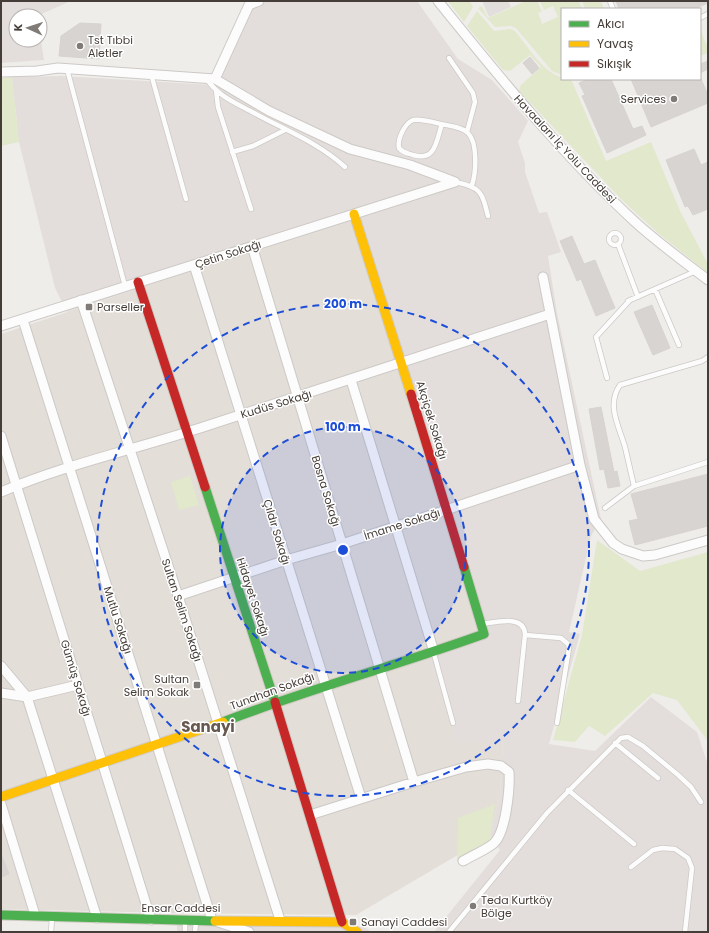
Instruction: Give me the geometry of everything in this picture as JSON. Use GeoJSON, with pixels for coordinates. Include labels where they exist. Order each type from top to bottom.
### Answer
{"type":"FeatureCollection","features":[{"type":"Feature","properties":{"kind":"street"},"geometry":{"type":"LineString","coordinates":[[211,78],[248,3],[259,1]]}},
{"type":"Feature","properties":{"kind":"street","name":"Havaalanı İç Yolu Caddesi"},"geometry":{"type":"LineString","coordinates":[[438,1],[519,102],[586,173],[635,222],[708,280]]}},
{"type":"Feature","properties":{"kind":"street"},"geometry":{"type":"LineString","coordinates":[[1,72],[67,68],[211,78],[269,111],[350,149],[410,165],[455,182]]}},
{"type":"Feature","properties":{"kind":"street","name":"Çetin Sokağı"},"geometry":{"type":"LineString","coordinates":[[1,326],[455,182]]}},
{"type":"Feature","properties":{"kind":"street","name":"Akçiçek Sokağı"},"geometry":{"type":"LineString","coordinates":[[354,214],[402,362],[484,634]]}},
{"type":"Feature","properties":{"kind":"street","name":"Bosna Sokağı"},"geometry":{"type":"LineString","coordinates":[[252,246],[414,782]]}},
{"type":"Feature","properties":{"kind":"street","name":"Çıldır Sokağı"},"geometry":{"type":"LineString","coordinates":[[194,265],[242,415],[360,798]]}},
{"type":"Feature","properties":{"kind":"street"},"geometry":{"type":"LineString","coordinates":[[543,277],[580,464],[594,519],[606,536],[622,549],[643,556],[655,555],[708,540]]}},
{"type":"Feature","properties":{"kind":"street","name":"Hidayet Sokağı"},"geometry":{"type":"LineString","coordinates":[[138,282],[275,702],[342,922]]}},
{"type":"Feature","properties":{"kind":"street","name":"Sultan Selim Sokağı"},"geometry":{"type":"LineString","coordinates":[[81,300],[178,596],[217,724],[280,920]]}},
{"type":"Feature","properties":{"kind":"street","name":"Kudüs Sokağı"},"geometry":{"type":"LineString","coordinates":[[1,492],[16,485],[297,398],[550,314]]}},
{"type":"Feature","properties":{"kind":"street","name":"Mutlu Sokağı"},"geometry":{"type":"LineString","coordinates":[[23,320],[212,920]]}},
{"type":"Feature","properties":{"kind":"street"},"geometry":{"type":"LineString","coordinates":[[351,380],[434,652]]}},
{"type":"Feature","properties":{"kind":"street","name":"Gümüş Sokağı"},"geometry":{"type":"LineString","coordinates":[[1,436],[151,920]]}},
{"type":"Feature","properties":{"kind":"street","name":"İmame Sokağı"},"geometry":{"type":"LineString","coordinates":[[178,596],[286,560],[342,544],[446,510],[580,464]]}},
{"type":"Feature","properties":{"kind":"street","name":"Tunahan Sokağı"},"geometry":{"type":"LineString","coordinates":[[1,797],[217,724],[275,702],[434,652],[484,634]]}},
{"type":"Feature","properties":{"kind":"street"},"geometry":{"type":"LineString","coordinates":[[1,666],[27,697],[97,918]]}},
{"type":"Feature","properties":{"kind":"street"},"geometry":{"type":"LineString","coordinates":[[1,693],[27,697],[78,685]]}},
{"type":"Feature","properties":{"kind":"street"},"geometry":{"type":"LineString","coordinates":[[310,815],[360,798],[466,767],[488,764],[500,766],[509,772],[506,812],[501,830],[495,844],[463,861]]}},
{"type":"Feature","properties":{"kind":"street"},"geometry":{"type":"LineString","coordinates":[[1,804],[35,915]]}},
{"type":"Feature","properties":{"kind":"street","name":"Ensar Caddesi"},"geometry":{"type":"LineString","coordinates":[[1,915],[151,920],[280,920],[342,922]]}},
{"type":"Feature","properties":{"kind":"street"},"geometry":{"type":"LineString","coordinates":[[212,920],[249,932]]}},
{"type":"Feature","properties":{"kind":"street"},"geometry":{"type":"LineString","coordinates":[[342,922],[357,932]]}},
{"type":"Feature","properties":{"kind":"lane"},"geometry":{"type":"LineString","coordinates":[[449,58],[473,93],[475,102],[467,132]]}},
{"type":"Feature","properties":{"kind":"lane"},"geometry":{"type":"LineString","coordinates":[[67,68],[125,286]]}},
{"type":"Feature","properties":{"kind":"lane"},"geometry":{"type":"LineString","coordinates":[[152,74],[186,199]]}},
{"type":"Feature","properties":{"kind":"lane"},"geometry":{"type":"LineString","coordinates":[[211,78],[216,90],[218,107],[251,209]]}},
{"type":"Feature","properties":{"kind":"lane"},"geometry":{"type":"LineString","coordinates":[[216,90],[235,103],[322,149],[345,167]]}},
{"type":"Feature","properties":{"kind":"lane"},"geometry":{"type":"LineString","coordinates":[[442,124],[433,151],[428,155],[418,156],[403,152],[399,148],[399,141],[406,125],[411,121],[419,120],[442,124],[467,132],[473,139],[475,160],[475,177],[472,185]]}},
{"type":"Feature","properties":{"kind":"lane"},"geometry":{"type":"LineString","coordinates":[[232,152],[253,146],[285,130]]}},
{"type":"Feature","properties":{"kind":"lane"},"geometry":{"type":"LineString","coordinates":[[455,182],[472,185],[483,197],[488,216]]}},
{"type":"Feature","properties":{"kind":"lane"},"geometry":{"type":"LineString","coordinates":[[618,244],[638,296]]}},
{"type":"Feature","properties":{"kind":"lane"},"geometry":{"type":"LineString","coordinates":[[624,303],[696,271]]}},
{"type":"Feature","properties":{"kind":"lane"},"geometry":{"type":"LineString","coordinates":[[655,289],[678,345]]}},
{"type":"Feature","properties":{"kind":"lane"},"geometry":{"type":"LineString","coordinates":[[607,378],[596,338],[630,300]]}},
{"type":"Feature","properties":{"kind":"lane"},"geometry":{"type":"LineString","coordinates":[[634,486],[624,445],[615,422],[615,392],[620,385],[702,362],[708,357]]}},
{"type":"Feature","properties":{"kind":"lane"},"geometry":{"type":"LineString","coordinates":[[605,508],[634,486],[708,462]]}},
{"type":"Feature","properties":{"kind":"lane"},"geometry":{"type":"LineString","coordinates":[[481,624],[502,621],[519,622],[524,627],[525,635],[518,701]]}},
{"type":"Feature","properties":{"kind":"lane"},"geometry":{"type":"LineString","coordinates":[[525,635],[561,638],[568,644],[569,648],[557,723]]}},
{"type":"Feature","properties":{"kind":"lane"},"geometry":{"type":"LineString","coordinates":[[434,652],[453,723]]}},
{"type":"Feature","properties":{"kind":"lane"},"geometry":{"type":"LineString","coordinates":[[449,932],[568,790],[621,738],[628,736],[643,746],[691,787],[701,802]]}},
{"type":"Feature","properties":{"kind":"lane"},"geometry":{"type":"LineString","coordinates":[[615,743],[658,778]]}},
{"type":"Feature","properties":{"kind":"lane"},"geometry":{"type":"LineString","coordinates":[[568,790],[634,844]]}},
{"type":"Feature","properties":{"kind":"lane"},"geometry":{"type":"LineString","coordinates":[[630,867],[653,850],[662,848],[675,850],[688,858],[692,868],[685,932]]}},
{"type":"Feature","properties":{"kind":"lane"},"geometry":{"type":"LineString","coordinates":[[51,932],[52,916]]}},
{"type":"Feature","properties":{"kind":"lane"},"geometry":{"type":"LineString","coordinates":[[185,920],[185,932]]}},
{"type":"Feature","properties":{"kind":"lane"},"geometry":{"type":"LineString","coordinates":[[196,920],[196,932]]}},
{"type":"Feature","properties":{"kind":"shaded area"},"geometry":{"type":"Polygon","coordinates":[[[1,1],[71,1],[48,11],[48,8],[8,8],[8,48],[42,48],[44,60],[1,63],[1,1]]]}},
{"type":"Feature","properties":{"kind":"shaded area"},"geometry":{"type":"Polygon","coordinates":[[[248,1],[417,1],[458,59],[492,80],[528,121],[518,142],[525,163],[525,172],[539,213],[547,212],[561,252],[548,256],[557,313],[601,519],[591,536],[569,632],[580,634],[549,744],[595,751],[651,697],[697,732],[708,765],[708,932],[434,932],[500,850],[490,836],[500,794],[503,741],[457,743],[427,653],[482,634],[351,218],[67,312],[55,288],[19,142],[12,77],[62,76],[213,85],[248,1]]]}},
{"type":"Feature","properties":{"kind":"shaded area"},"geometry":{"type":"Polygon","coordinates":[[[482,1],[508,1],[511,7],[489,17],[482,1]]]}},
{"type":"Feature","properties":{"kind":"shaded area"},"geometry":{"type":"Polygon","coordinates":[[[351,218],[482,634],[503,741],[500,794],[490,836],[356,915],[1,909],[1,334],[351,218]]]}},
{"type":"Feature","properties":{"kind":"shaded area"},"geometry":{"type":"Polygon","coordinates":[[[177,924],[365,927],[371,932],[177,932],[177,924]]]}},
{"type":"Feature","properties":{"kind":"green space"},"geometry":{"type":"Polygon","coordinates":[[[448,1],[470,1],[473,7],[464,22],[448,1]]]}},
{"type":"Feature","properties":{"kind":"green space"},"geometry":{"type":"Polygon","coordinates":[[[526,1],[537,1],[542,11],[538,13],[542,24],[558,17],[553,6],[544,10],[540,1],[579,1],[582,8],[561,8],[561,75],[552,71],[516,28],[511,26],[495,27],[478,8],[482,6],[488,18],[526,1]]]}},
{"type":"Feature","properties":{"kind":"green space"},"geometry":{"type":"Polygon","coordinates":[[[582,1],[601,1],[604,8],[585,8],[582,1]]]}},
{"type":"Feature","properties":{"kind":"green space"},"geometry":{"type":"Polygon","coordinates":[[[477,11],[494,31],[510,29],[515,31],[546,69],[561,78],[561,80],[571,80],[606,161],[651,142],[680,211],[708,264],[708,273],[658,233],[622,200],[521,93],[519,90],[521,85],[541,67],[530,55],[510,71],[503,70],[467,26],[477,11]]]}},
{"type":"Feature","properties":{"kind":"green space"},"geometry":{"type":"Polygon","coordinates":[[[701,31],[706,44],[708,43],[708,53],[701,56],[701,31]]]}},
{"type":"Feature","properties":{"kind":"green space"},"geometry":{"type":"Polygon","coordinates":[[[12,77],[19,142],[1,146],[1,78],[12,77]]]}},
{"type":"Feature","properties":{"kind":"green space"},"geometry":{"type":"Polygon","coordinates":[[[190,476],[199,505],[179,510],[171,482],[190,476]]]}},
{"type":"Feature","properties":{"kind":"green space"},"geometry":{"type":"Polygon","coordinates":[[[597,540],[640,571],[708,552],[708,741],[677,700],[653,693],[605,736],[589,726],[575,742],[553,740],[582,635],[597,540]]]}},
{"type":"Feature","properties":{"kind":"green space"},"geometry":{"type":"Polygon","coordinates":[[[495,804],[490,836],[494,841],[457,862],[458,818],[495,804]]]}},
{"type":"Feature","properties":{"kind":"building"},"geometry":{"type":"Polygon","coordinates":[[[616,1],[708,1],[708,3],[696,8],[619,8],[616,1]]]}},
{"type":"Feature","properties":{"kind":"building","name":"Tst Tıbbi Aletler"},"geometry":{"type":"Polygon","coordinates":[[[80,23],[101,24],[99,59],[59,56],[61,36],[80,23]]]}},
{"type":"Feature","properties":{"kind":"building"},"geometry":{"type":"Polygon","coordinates":[[[530,57],[539,68],[532,74],[523,63],[530,57]]]}},
{"type":"Feature","properties":{"kind":"building"},"geometry":{"type":"Polygon","coordinates":[[[708,61],[708,69],[701,72],[701,64],[708,61]]]}},
{"type":"Feature","properties":{"kind":"building","name":"Services"},"geometry":{"type":"Polygon","coordinates":[[[701,79],[708,95],[708,103],[651,127],[631,80],[701,79]]]}},
{"type":"Feature","properties":{"kind":"building"},"geometry":{"type":"Polygon","coordinates":[[[586,80],[611,80],[633,129],[642,126],[646,135],[607,153],[582,96],[585,95],[579,83],[586,80]]]}},
{"type":"Feature","properties":{"kind":"building"},"geometry":{"type":"Polygon","coordinates":[[[694,149],[701,165],[708,162],[708,209],[693,215],[688,206],[685,207],[666,160],[694,149]]]}},
{"type":"Feature","properties":{"kind":"building"},"geometry":{"type":"Polygon","coordinates":[[[572,236],[584,264],[595,260],[615,308],[596,316],[581,279],[577,281],[560,241],[572,236]]]}},
{"type":"Feature","properties":{"kind":"building"},"geometry":{"type":"Polygon","coordinates":[[[652,305],[670,348],[653,355],[634,312],[652,305]]]}},
{"type":"Feature","properties":{"kind":"building"},"geometry":{"type":"Polygon","coordinates":[[[601,407],[614,472],[617,471],[620,486],[608,488],[604,469],[600,470],[589,409],[601,407]]]}},
{"type":"Feature","properties":{"kind":"building"},"geometry":{"type":"Polygon","coordinates":[[[708,474],[708,526],[635,545],[629,521],[638,519],[631,494],[708,474]]]}},
{"type":"Feature","properties":{"kind":"building"},"geometry":{"type":"Polygon","coordinates":[[[1,854],[9,874],[1,877],[1,854]]]}},
{"type":"Feature","properties":{"kind":"traffic: fast"},"geometry":{"type":"LineString","coordinates":[[205,487],[275,702]]}},
{"type":"Feature","properties":{"kind":"traffic: fast"},"geometry":{"type":"LineString","coordinates":[[223,722],[484,634],[464,567]]}},
{"type":"Feature","properties":{"kind":"traffic: fast"},"geometry":{"type":"LineString","coordinates":[[1,915],[215,921]]}},
{"type":"Feature","properties":{"kind":"traffic: slow"},"geometry":{"type":"LineString","coordinates":[[354,214],[411,394]]}},
{"type":"Feature","properties":{"kind":"traffic: slow"},"geometry":{"type":"LineString","coordinates":[[1,797],[223,722]]}},
{"type":"Feature","properties":{"kind":"traffic: slow"},"geometry":{"type":"LineString","coordinates":[[215,921],[342,922],[357,932]]}},
{"type":"Feature","properties":{"kind":"traffic: jam"},"geometry":{"type":"LineString","coordinates":[[138,282],[205,487]]}},
{"type":"Feature","properties":{"kind":"traffic: jam"},"geometry":{"type":"LineString","coordinates":[[411,394],[464,567]]}},
{"type":"Feature","properties":{"kind":"traffic: jam"},"geometry":{"type":"LineString","coordinates":[[275,702],[342,922]]}},
{"type":"Feature","properties":{"kind":"place","name":"Tst Tıbbi Aletler"},"geometry":{"type":"Point","coordinates":[80,46]}},
{"type":"Feature","properties":{"kind":"place","name":"Services"},"geometry":{"type":"Point","coordinates":[674,99]}},
{"type":"Feature","properties":{"kind":"place","name":"Parseller"},"geometry":{"type":"Point","coordinates":[89,307]}},
{"type":"Feature","properties":{"kind":"place","name":"Sultan Selim Sokak"},"geometry":{"type":"Point","coordinates":[197,685]}},
{"type":"Feature","properties":{"kind":"place","name":"Teda Kurtköy Bölge"},"geometry":{"type":"Point","coordinates":[473,906]}},
{"type":"Feature","properties":{"kind":"place","name":"Sanayi Caddesi"},"geometry":{"type":"Point","coordinates":[353,922]}},
{"type":"Feature","properties":{"kind":"district","name":"Sanayi"},"geometry":{"type":"Point","coordinates":[208,726]}}]}
